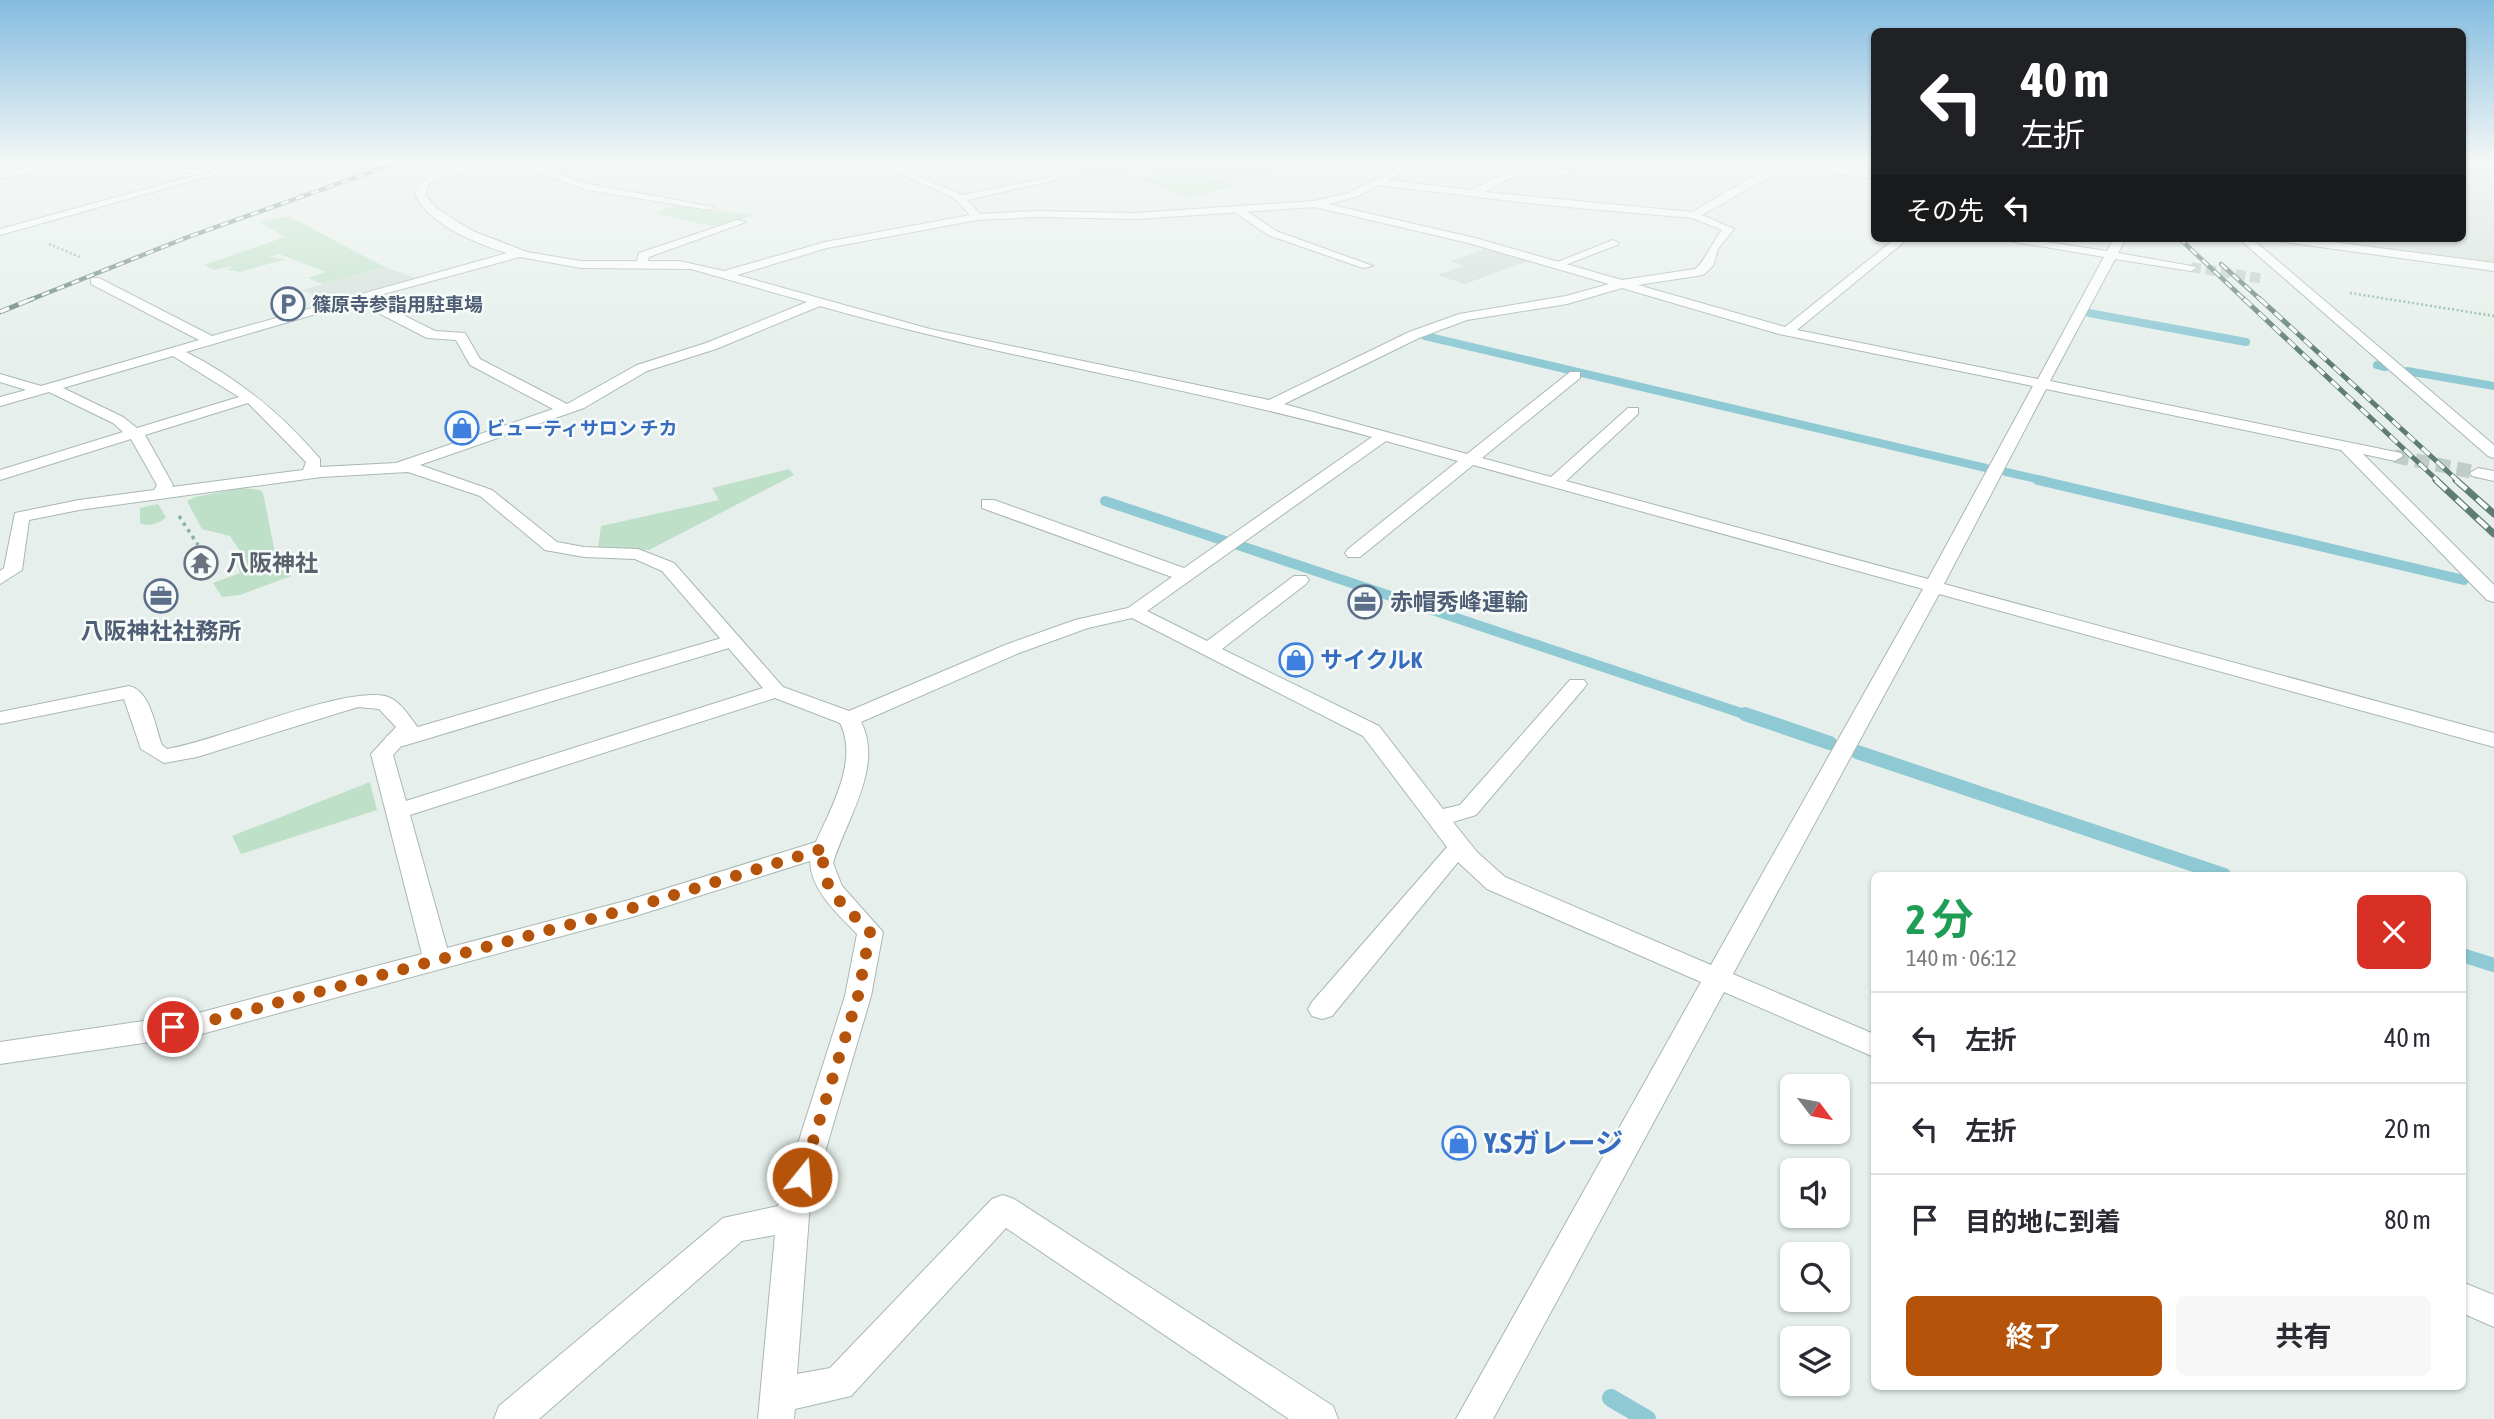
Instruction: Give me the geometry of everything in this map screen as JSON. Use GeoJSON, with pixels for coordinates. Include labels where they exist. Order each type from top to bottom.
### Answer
{"type":"FeatureCollection","features":[{"type":"Feature","properties":{"kind":"street"},"geometry":{"type":"LineString","coordinates":[[461,228],[519,254],[591,265],[664,261],[948,337],[1271,404],[2494,740]]}},
{"type":"Feature","properties":{"kind":"street"},"geometry":{"type":"LineString","coordinates":[[643,261],[643,256],[723,228]]}},
{"type":"Feature","properties":{"kind":"street"},"geometry":{"type":"LineString","coordinates":[[724,275],[825,245],[916,228]]}},
{"type":"Feature","properties":{"kind":"street"},"geometry":{"type":"LineString","coordinates":[[1265,228],[1367,266]]}},
{"type":"Feature","properties":{"kind":"street"},"geometry":{"type":"LineString","coordinates":[[1423,228],[1788,331],[2395,456]]}},
{"type":"Feature","properties":{"kind":"street"},"geometry":{"type":"LineString","coordinates":[[1271,404],[1414,335],[1451,322],[1478,314],[1567,300],[1622,284],[1705,269],[1713,248],[1729,229],[1727,228]]}},
{"type":"Feature","properties":{"kind":"street"},"geometry":{"type":"LineString","coordinates":[[1788,331],[1898,242]]}},
{"type":"Feature","properties":{"kind":"street"},"geometry":{"type":"LineString","coordinates":[[2057,242],[2116,246],[2191,267]]}},
{"type":"Feature","properties":{"kind":"street"},"geometry":{"type":"LineString","coordinates":[[2249,242],[2494,453]]}},
{"type":"Feature","properties":{"kind":"street"},"geometry":{"type":"LineString","coordinates":[[2307,242],[2494,267]]}},
{"type":"Feature","properties":{"kind":"street"},"geometry":{"type":"LineString","coordinates":[[1556,265],[1613,243]]}},
{"type":"Feature","properties":{"kind":"street"},"geometry":{"type":"LineString","coordinates":[[1474,1419],[1933,587],[2116,246]]}},
{"type":"Feature","properties":{"kind":"street"},"geometry":{"type":"LineString","coordinates":[[0,402],[357,297],[519,254]]}},
{"type":"Feature","properties":{"kind":"street"},"geometry":{"type":"LineString","coordinates":[[95,281],[210,340]]}},
{"type":"Feature","properties":{"kind":"street"},"geometry":{"type":"LineString","coordinates":[[2275,281],[2298,284]]}},
{"type":"Feature","properties":{"kind":"street"},"geometry":{"type":"LineString","coordinates":[[357,297],[432,335],[460,336],[475,362],[566,410]]}},
{"type":"Feature","properties":{"kind":"street"},"geometry":{"type":"LineString","coordinates":[[398,468],[579,405],[642,368],[711,346],[819,302]]}},
{"type":"Feature","properties":{"kind":"street"},"geometry":{"type":"LineString","coordinates":[[174,351],[233,384],[286,428],[314,462],[310,473]]}},
{"type":"Feature","properties":{"kind":"street"},"geometry":{"type":"LineString","coordinates":[[1354,554],[1576,375]]}},
{"type":"Feature","properties":{"kind":"street"},"geometry":{"type":"LineString","coordinates":[[0,378],[46,388],[111,415],[133,433],[165,485],[158,496]]}},
{"type":"Feature","properties":{"kind":"street"},"geometry":{"type":"LineString","coordinates":[[0,475],[250,398]]}},
{"type":"Feature","properties":{"kind":"street"},"geometry":{"type":"LineString","coordinates":[[1554,482],[1633,411]]}},
{"type":"Feature","properties":{"kind":"street"},"geometry":{"type":"LineString","coordinates":[[849,719],[1012,649],[1082,624],[1134,612],[1384,436]]}},
{"type":"Feature","properties":{"kind":"street"},"geometry":{"type":"LineString","coordinates":[[2346,446],[2494,596]]}},
{"type":"Feature","properties":{"kind":"street"},"geometry":{"type":"LineString","coordinates":[[0,579],[13,570],[21,517],[79,505],[310,473],[409,467],[486,493],[551,546],[584,552],[638,554],[655,559],[668,568],[776,691],[849,719],[858,736],[848,794],[821,863],[823,877],[870,932],[858,996],[794,1203],[778,1407],[839,1384],[1003,1209],[1320,1419]]}},
{"type":"Feature","properties":{"kind":"street"},"geometry":{"type":"LineString","coordinates":[[988,504],[1185,575]]}},
{"type":"Feature","properties":{"kind":"street"},"geometry":{"type":"LineString","coordinates":[[1209,649],[1300,580]]}},
{"type":"Feature","properties":{"kind":"street"},"geometry":{"type":"LineString","coordinates":[[1134,612],[1371,731],[1463,852],[1479,871],[1496,883],[1871,1045]]}},
{"type":"Feature","properties":{"kind":"street"},"geometry":{"type":"LineString","coordinates":[[395,741],[732,641]]}},
{"type":"Feature","properties":{"kind":"street"},"geometry":{"type":"LineString","coordinates":[[1438,818],[1468,810],[1577,684]]}},
{"type":"Feature","properties":{"kind":"street"},"geometry":{"type":"LineString","coordinates":[[398,811],[776,691]]}},
{"type":"Feature","properties":{"kind":"street"},"geometry":{"type":"LineString","coordinates":[[0,718],[129,692],[135,698],[152,749],[164,756],[189,752],[356,701],[378,699],[389,705],[407,728],[382,754],[437,960]]}},
{"type":"Feature","properties":{"kind":"street"},"geometry":{"type":"LineString","coordinates":[[0,1053],[198,1024],[632,908],[825,848]]}},
{"type":"Feature","properties":{"kind":"street"},"geometry":{"type":"LineString","coordinates":[[1322,1009],[1451,854],[1463,852]]}},
{"type":"Feature","properties":{"kind":"street"},"geometry":{"type":"LineString","coordinates":[[512,1419],[734,1228],[792,1218]]}},
{"type":"Feature","properties":{"kind":"street"},"geometry":{"type":"LineString","coordinates":[[2466,1299],[2494,1311]]}},
{"type":"Feature","properties":{"kind":"path"},"geometry":{"type":"LineString","coordinates":[[2298,284],[2494,316]]}},
{"type":"Feature","properties":{"kind":"shaded area"},"geometry":{"type":"Polygon","coordinates":[[[2466,228],[2494,228],[2494,263],[2337,242],[2466,242],[2466,228]]]}},
{"type":"Feature","properties":{"kind":"shaded area"},"geometry":{"type":"Polygon","coordinates":[[[1489,248],[1531,260],[1465,284],[1437,275],[1463,266],[1451,261],[1489,248]]]}},
{"type":"Feature","properties":{"kind":"shaded area"},"geometry":{"type":"Polygon","coordinates":[[[385,267],[415,278],[332,302],[302,290],[385,267]]]}},
{"type":"Feature","properties":{"kind":"green space"},"geometry":{"type":"Polygon","coordinates":[[[270,228],[312,228],[385,267],[323,284],[308,278],[326,272],[279,254],[268,257],[286,259],[240,272],[227,270],[233,266],[215,270],[204,265],[285,237],[270,228]]]}},
{"type":"Feature","properties":{"kind":"green space"},"geometry":{"type":"Polygon","coordinates":[[[789,469],[794,475],[649,550],[598,547],[601,526],[719,500],[712,488],[789,469]]]}},
{"type":"Feature","properties":{"kind":"green space"},"geometry":{"type":"Polygon","coordinates":[[[242,488],[260,490],[263,493],[274,548],[291,576],[240,595],[222,597],[213,583],[240,573],[236,561],[242,554],[230,536],[202,529],[187,501],[242,488]]]}},
{"type":"Feature","properties":{"kind":"green space"},"geometry":{"type":"Polygon","coordinates":[[[158,504],[166,517],[154,524],[140,523],[140,508],[158,504]]]}},
{"type":"Feature","properties":{"kind":"green space"},"geometry":{"type":"Polygon","coordinates":[[[370,782],[377,810],[241,854],[232,836],[370,782]]]}},
{"type":"Feature","properties":{"kind":"waterway"},"geometry":{"type":"LineString","coordinates":[[2089,313],[2246,342]]}},
{"type":"Feature","properties":{"kind":"waterway"},"geometry":{"type":"LineString","coordinates":[[1425,336],[1986,468]]}},
{"type":"Feature","properties":{"kind":"waterway"},"geometry":{"type":"LineString","coordinates":[[2377,365],[2385,367]]}},
{"type":"Feature","properties":{"kind":"waterway"},"geometry":{"type":"LineString","coordinates":[[2407,371],[2494,386]]}},
{"type":"Feature","properties":{"kind":"waterway"},"geometry":{"type":"LineString","coordinates":[[2006,472],[2046,481]]}},
{"type":"Feature","properties":{"kind":"waterway"},"geometry":{"type":"LineString","coordinates":[[2038,480],[2464,580]]}},
{"type":"Feature","properties":{"kind":"waterway"},"geometry":{"type":"LineString","coordinates":[[1105,501],[1225,541]]}},
{"type":"Feature","properties":{"kind":"waterway"},"geometry":{"type":"LineString","coordinates":[[1238,545],[1750,716]]}},
{"type":"Feature","properties":{"kind":"waterway"},"geometry":{"type":"LineString","coordinates":[[1745,714],[1830,743]]}},
{"type":"Feature","properties":{"kind":"waterway"},"geometry":{"type":"LineString","coordinates":[[1857,752],[2215,872]]}},
{"type":"Feature","properties":{"kind":"waterway"},"geometry":{"type":"LineString","coordinates":[[2466,956],[2494,965]]}},
{"type":"Feature","properties":{"kind":"waterway"},"geometry":{"type":"LineString","coordinates":[[1611,1398],[1647,1419]]}},
{"type":"Feature","properties":{"kind":"tunnel"},"geometry":{"type":"LineString","coordinates":[[2191,267],[2264,279]]}},
{"type":"Feature","properties":{"kind":"tunnel"},"geometry":{"type":"LineString","coordinates":[[2395,456],[2478,473]]}},
{"type":"Feature","properties":{"kind":"railway"},"geometry":{"type":"LineString","coordinates":[[31,300],[213,228]]}},
{"type":"Feature","properties":{"kind":"railway"},"geometry":{"type":"LineString","coordinates":[[2183,242],[2246,301]]}},
{"type":"Feature","properties":{"kind":"railway"},"geometry":{"type":"LineString","coordinates":[[2221,264],[2262,301]]}},
{"type":"Feature","properties":{"kind":"railway"},"geometry":{"type":"LineString","coordinates":[[2244,299],[2438,481]]}},
{"type":"Feature","properties":{"kind":"railway"},"geometry":{"type":"LineString","coordinates":[[2260,299],[2458,481]]}},
{"type":"Feature","properties":{"kind":"railway"},"geometry":{"type":"LineString","coordinates":[[0,312],[31,300]]}},
{"type":"Feature","properties":{"kind":"railway"},"geometry":{"type":"LineString","coordinates":[[2436,480],[2494,534]]}},
{"type":"Feature","properties":{"kind":"railway"},"geometry":{"type":"LineString","coordinates":[[2456,480],[2494,514]]}},
{"type":"Feature","properties":{"kind":"place","name":"篠原寺参詣用駐車場"},"geometry":{"type":"Point","coordinates":[288,304]}},
{"type":"Feature","properties":{"kind":"place","name":"ビューティサロン チカ"},"geometry":{"type":"Point","coordinates":[462,428]}},
{"type":"Feature","properties":{"kind":"place","name":"八阪神社"},"geometry":{"type":"Point","coordinates":[201,563]}},
{"type":"Feature","properties":{"kind":"place","name":"八阪神社社務所"},"geometry":{"type":"Point","coordinates":[161,596]}},
{"type":"Feature","properties":{"kind":"place","name":"赤帽秀峰運輸"},"geometry":{"type":"Point","coordinates":[1365,602]}},
{"type":"Feature","properties":{"kind":"place","name":"サイクルK"},"geometry":{"type":"Point","coordinates":[1296,660]}},
{"type":"Feature","properties":{"kind":"place","name":"Y.Sガレージ"},"geometry":{"type":"Point","coordinates":[1459,1143]}},
{"type":"Feature","properties":{"kind":"route"},"geometry":{"type":"LineString","coordinates":[[173,1027],[198,1024],[632,908],[825,848],[821,863],[823,877],[870,932],[858,996],[802,1177]]}}]}
